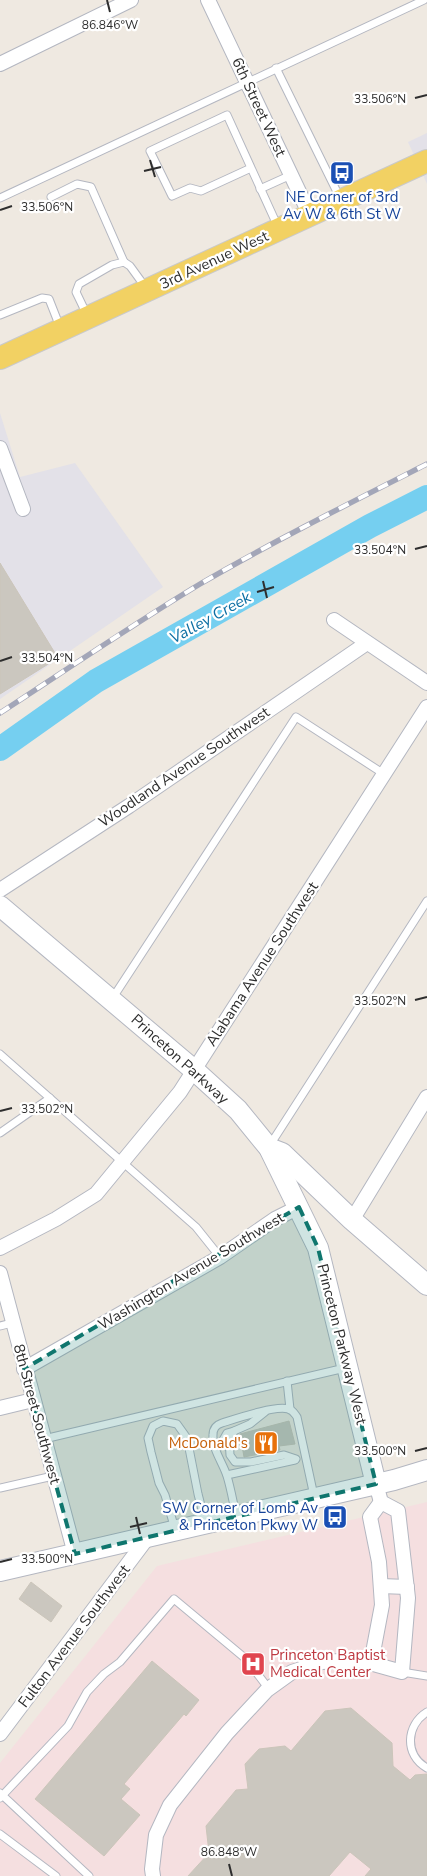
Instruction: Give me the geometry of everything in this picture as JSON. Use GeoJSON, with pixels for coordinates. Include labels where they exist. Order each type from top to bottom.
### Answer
{"type":"FeatureCollection","features":[{"type":"Feature","properties":{"kind":"main road","name":"3rd Avenue West"},"geometry":{"type":"LineString","coordinates":[[0,358],[427,161]]}},
{"type":"Feature","properties":{"kind":"main road","name":"Princeton Parkway"},"geometry":{"type":"LineString","coordinates":[[0,906],[194,1070],[238,1110],[269,1148],[282,1153],[352,1220],[427,1285]]}},
{"type":"Feature","properties":{"kind":"main road","name":"Washington Avenue Southwest"},"geometry":{"type":"LineString","coordinates":[[269,1148],[300,1207]]}},
{"type":"Feature","properties":{"kind":"main road","name":"Princeton Parkway West"},"geometry":{"type":"LineString","coordinates":[[300,1207],[318,1248],[348,1367],[384,1489]]}},
{"type":"Feature","properties":{"kind":"main road"},"geometry":{"type":"LineString","coordinates":[[384,1489],[427,1470]]}},
{"type":"Feature","properties":{"kind":"main road"},"geometry":{"type":"LineString","coordinates":[[0,1571],[314,1499],[427,1484]]}},
{"type":"Feature","properties":{"kind":"street"},"geometry":{"type":"LineString","coordinates":[[0,64],[131,0]]}},
{"type":"Feature","properties":{"kind":"street","name":"6th Street West"},"geometry":{"type":"LineString","coordinates":[[208,0],[310,215]]}},
{"type":"Feature","properties":{"kind":"street"},"geometry":{"type":"LineString","coordinates":[[0,448],[23,509]]}},
{"type":"Feature","properties":{"kind":"street"},"geometry":{"type":"LineString","coordinates":[[334,620],[427,683]]}},
{"type":"Feature","properties":{"kind":"street","name":"Woodland Avenue Southwest"},"geometry":{"type":"LineString","coordinates":[[0,890],[121,811],[367,644]]}},
{"type":"Feature","properties":{"kind":"street","name":"Alabama Avenue Southwest"},"geometry":{"type":"LineString","coordinates":[[0,1248],[56,1219],[96,1194],[180,1092],[427,708]]}},
{"type":"Feature","properties":{"kind":"street"},"geometry":{"type":"LineString","coordinates":[[352,1220],[427,1097]]}},
{"type":"Feature","properties":{"kind":"street","name":"Washington Avenue Southwest"},"geometry":{"type":"LineString","coordinates":[[24,1369],[220,1257],[275,1219],[300,1207]]}},
{"type":"Feature","properties":{"kind":"street","name":"8th Street Southwest"},"geometry":{"type":"LineString","coordinates":[[0,1273],[6,1324],[24,1369],[75,1554]]}},
{"type":"Feature","properties":{"kind":"street"},"geometry":{"type":"LineString","coordinates":[[0,1408],[33,1400]]}},
{"type":"Feature","properties":{"kind":"street"},"geometry":{"type":"LineString","coordinates":[[371,1663],[382,1605],[379,1562],[370,1517],[384,1489]]}},
{"type":"Feature","properties":{"kind":"street"},"geometry":{"type":"LineString","coordinates":[[153,1876],[152,1869],[156,1835],[170,1805],[227,1733],[269,1689],[292,1672],[322,1662],[359,1660],[402,1672],[408,1598],[407,1587],[398,1511],[384,1489]]}},
{"type":"Feature","properties":{"kind":"street","name":"Fulton Avenue Southwest"},"geometry":{"type":"LineString","coordinates":[[0,1734],[148,1537]]}},
{"type":"Feature","properties":{"kind":"street"},"geometry":{"type":"LineString","coordinates":[[381,1586],[407,1587]]}},
{"type":"Feature","properties":{"kind":"lane"},"geometry":{"type":"LineString","coordinates":[[0,198],[424,0]]}},
{"type":"Feature","properties":{"kind":"lane"},"geometry":{"type":"LineString","coordinates":[[276,68],[341,201]]}},
{"type":"Feature","properties":{"kind":"lane"},"geometry":{"type":"LineString","coordinates":[[251,168],[201,191],[190,188],[172,196],[150,151],[227,115],[251,168],[260,189],[279,230]]}},
{"type":"Feature","properties":{"kind":"lane"},"geometry":{"type":"LineString","coordinates":[[260,189],[291,175]]}},
{"type":"Feature","properties":{"kind":"lane"},"geometry":{"type":"LineString","coordinates":[[51,197],[76,184],[91,187],[124,262],[130,266],[147,290]]}},
{"type":"Feature","properties":{"kind":"lane"},"geometry":{"type":"LineString","coordinates":[[89,318],[76,292],[79,284],[112,265],[124,262]]}},
{"type":"Feature","properties":{"kind":"lane"},"geometry":{"type":"LineString","coordinates":[[0,315],[42,298],[48,299],[62,330]]}},
{"type":"Feature","properties":{"kind":"lane"},"geometry":{"type":"LineString","coordinates":[[112,999],[296,718],[384,774]]}},
{"type":"Feature","properties":{"kind":"lane"},"geometry":{"type":"LineString","coordinates":[[269,1148],[427,901]]}},
{"type":"Feature","properties":{"kind":"lane"},"geometry":{"type":"LineString","coordinates":[[0,1054],[196,1227],[220,1257]]}},
{"type":"Feature","properties":{"kind":"lane"},"geometry":{"type":"LineString","coordinates":[[0,1133],[50,1098]]}},
{"type":"Feature","properties":{"kind":"lane"},"geometry":{"type":"LineString","coordinates":[[44,1439],[348,1367]]}},
{"type":"Feature","properties":{"kind":"lane"},"geometry":{"type":"LineString","coordinates":[[287,1381],[290,1409],[297,1417],[314,1499]]}},
{"type":"Feature","properties":{"kind":"lane"},"geometry":{"type":"LineString","coordinates":[[236,1517],[227,1475],[213,1436],[215,1426],[267,1410],[290,1409]]}},
{"type":"Feature","properties":{"kind":"lane"},"geometry":{"type":"LineString","coordinates":[[267,1410],[250,1424],[234,1431],[229,1439],[230,1455],[235,1462],[251,1462],[284,1455],[296,1459]]}},
{"type":"Feature","properties":{"kind":"lane"},"geometry":{"type":"LineString","coordinates":[[176,1531],[165,1495],[159,1483],[148,1438],[153,1426],[163,1421],[177,1424],[187,1438],[206,1524]]}},
{"type":"Feature","properties":{"kind":"lane"},"geometry":{"type":"LineString","coordinates":[[227,1475],[305,1457]]}},
{"type":"Feature","properties":{"kind":"lane"},"geometry":{"type":"LineString","coordinates":[[0,1488],[54,1476]]}},
{"type":"Feature","properties":{"kind":"lane"},"geometry":{"type":"LineString","coordinates":[[89,1876],[1,1795],[68,1726],[87,1692],[104,1674],[120,1662],[174,1599],[246,1660],[269,1689]]}},
{"type":"Feature","properties":{"kind":"lane"},"geometry":{"type":"LineString","coordinates":[[402,1672],[427,1676]]}},
{"type":"Feature","properties":{"kind":"lane"},"geometry":{"type":"LineString","coordinates":[[427,1712],[420,1716],[413,1725],[410,1736],[410,1746],[414,1757],[427,1768]]}},
{"type":"Feature","properties":{"kind":"lane"},"geometry":{"type":"LineString","coordinates":[[0,1834],[56,1876]]}},
{"type":"Feature","properties":{"kind":"highlighted area"},"geometry":{"type":"Polygon","coordinates":[[[299,1207],[318,1248],[376,1484],[75,1554],[24,1369],[299,1207]]]}},
{"type":"Feature","properties":{"kind":"shaded area"},"geometry":{"type":"Polygon","coordinates":[[[427,133],[427,184],[408,142],[427,133]]]}},
{"type":"Feature","properties":{"kind":"shaded area"},"geometry":{"type":"Polygon","coordinates":[[[0,413],[20,477],[75,463],[163,587],[0,699],[0,413]]]}},
{"type":"Feature","properties":{"kind":"shaded area","name":"Princeton Baptist Medical Center"},"geometry":{"type":"Polygon","coordinates":[[[427,1502],[427,1876],[0,1876],[0,1763],[157,1566],[427,1502]]]}},
{"type":"Feature","properties":{"kind":"building"},"geometry":{"type":"Polygon","coordinates":[[[0,563],[58,658],[0,694],[0,563]]]}},
{"type":"Feature","properties":{"kind":"building"},"geometry":{"type":"Polygon","coordinates":[[[289,1421],[295,1444],[279,1446],[280,1450],[244,1457],[240,1434],[289,1421]]]}},
{"type":"Feature","properties":{"kind":"building"},"geometry":{"type":"Polygon","coordinates":[[[31,1582],[62,1606],[51,1622],[19,1599],[31,1582]]]}},
{"type":"Feature","properties":{"kind":"building"},"geometry":{"type":"Polygon","coordinates":[[[152,1661],[199,1700],[186,1716],[184,1714],[124,1784],[130,1789],[121,1799],[140,1815],[104,1856],[35,1799],[152,1661]]]}},
{"type":"Feature","properties":{"kind":"building"},"geometry":{"type":"Polygon","coordinates":[[[351,1708],[392,1743],[393,1766],[410,1780],[415,1775],[427,1774],[427,1876],[365,1876],[371,1869],[350,1852],[329,1876],[188,1876],[209,1853],[206,1826],[236,1790],[248,1789],[245,1764],[259,1749],[285,1746],[291,1751],[325,1711],[351,1708]]]}},
{"type":"Feature","properties":{"kind":"waterway","name":"Valley Creek"},"geometry":{"type":"LineString","coordinates":[[0,749],[96,681],[370,526],[427,497]]}},
{"type":"Feature","properties":{"kind":"railway"},"geometry":{"type":"LineString","coordinates":[[0,713],[124,631],[200,584],[284,537],[427,464]]}},
{"type":"Feature","properties":{"kind":"place","name":"NE Corner of 3rd Av W & 6th St W"},"geometry":{"type":"Point","coordinates":[342,173]}},
{"type":"Feature","properties":{"kind":"place","name":"McDonald's"},"geometry":{"type":"Point","coordinates":[266,1443]}},
{"type":"Feature","properties":{"kind":"place","name":"SW Corner of Lomb Av & Princeton Pkwy W"},"geometry":{"type":"Point","coordinates":[335,1517]}},
{"type":"Feature","properties":{"kind":"place","name":"Princeton Baptist Medical Center"},"geometry":{"type":"Point","coordinates":[253,1664]}}]}
